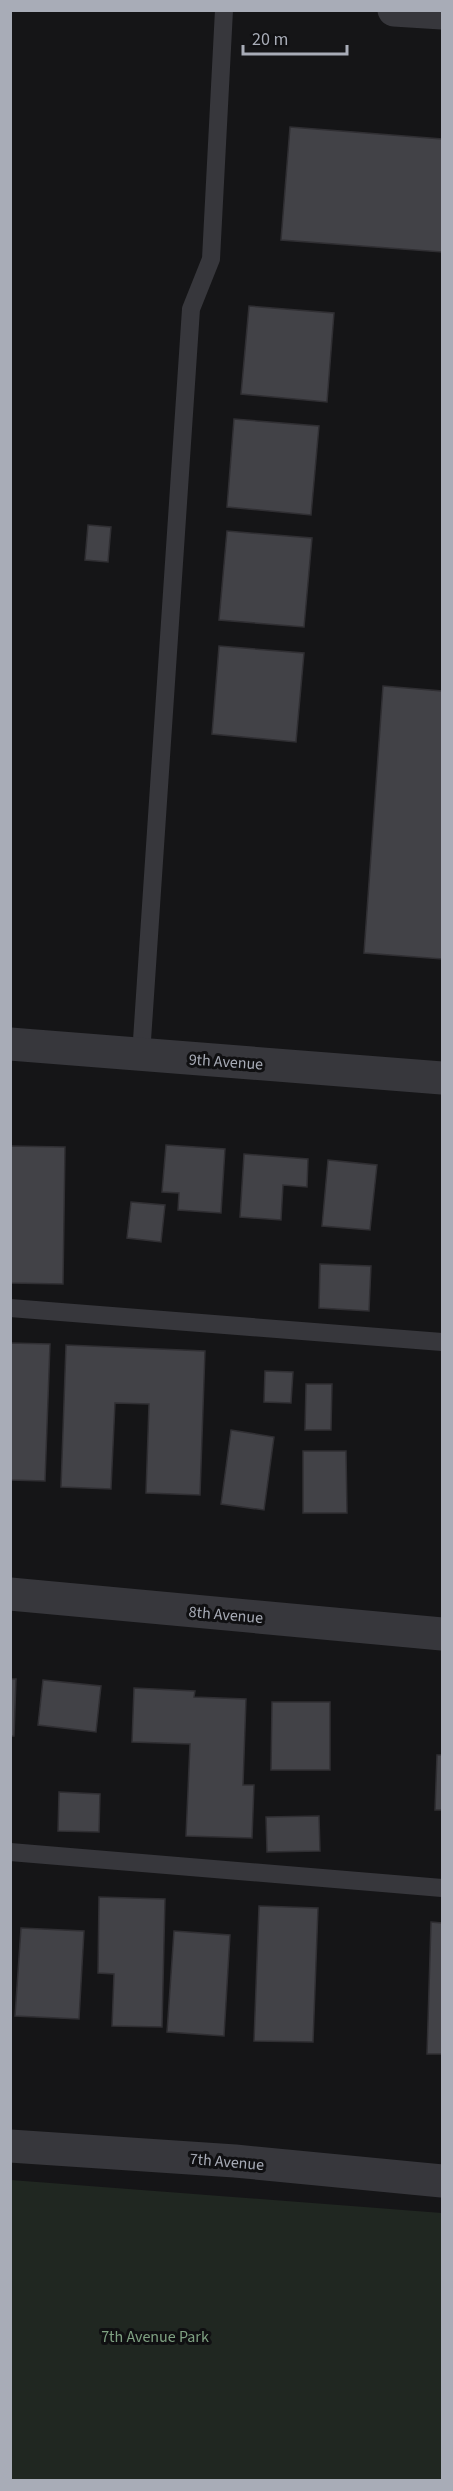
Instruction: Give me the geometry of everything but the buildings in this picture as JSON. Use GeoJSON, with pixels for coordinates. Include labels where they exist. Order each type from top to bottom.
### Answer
{"type":"FeatureCollection","features":[{"type":"Feature","properties":{"kind":"street"},"geometry":{"type":"LineString","coordinates":[[394,10],[442,13]]}},
{"type":"Feature","properties":{"kind":"street","name":"9th Avenue"},"geometry":{"type":"LineString","coordinates":[[10,1044],[442,1078]]}},
{"type":"Feature","properties":{"kind":"street","name":"8th Avenue"},"geometry":{"type":"LineString","coordinates":[[10,1594],[442,1634]]}},
{"type":"Feature","properties":{"kind":"street","name":"7th Avenue"},"geometry":{"type":"LineString","coordinates":[[10,2146],[235,2161],[442,2181]]}},
{"type":"Feature","properties":{"kind":"lane"},"geometry":{"type":"LineString","coordinates":[[141,1054],[191,309],[210,259],[224,10]]}},
{"type":"Feature","properties":{"kind":"lane"},"geometry":{"type":"LineString","coordinates":[[10,1308],[442,1342]]}},
{"type":"Feature","properties":{"kind":"lane"},"geometry":{"type":"LineString","coordinates":[[10,1852],[442,1888]]}},
{"type":"Feature","properties":{"kind":"green space","name":"7th Avenue Park"},"geometry":{"type":"Polygon","coordinates":[[[11,2180],[442,2213],[442,2480],[11,2480],[11,2180]]]}}]}
